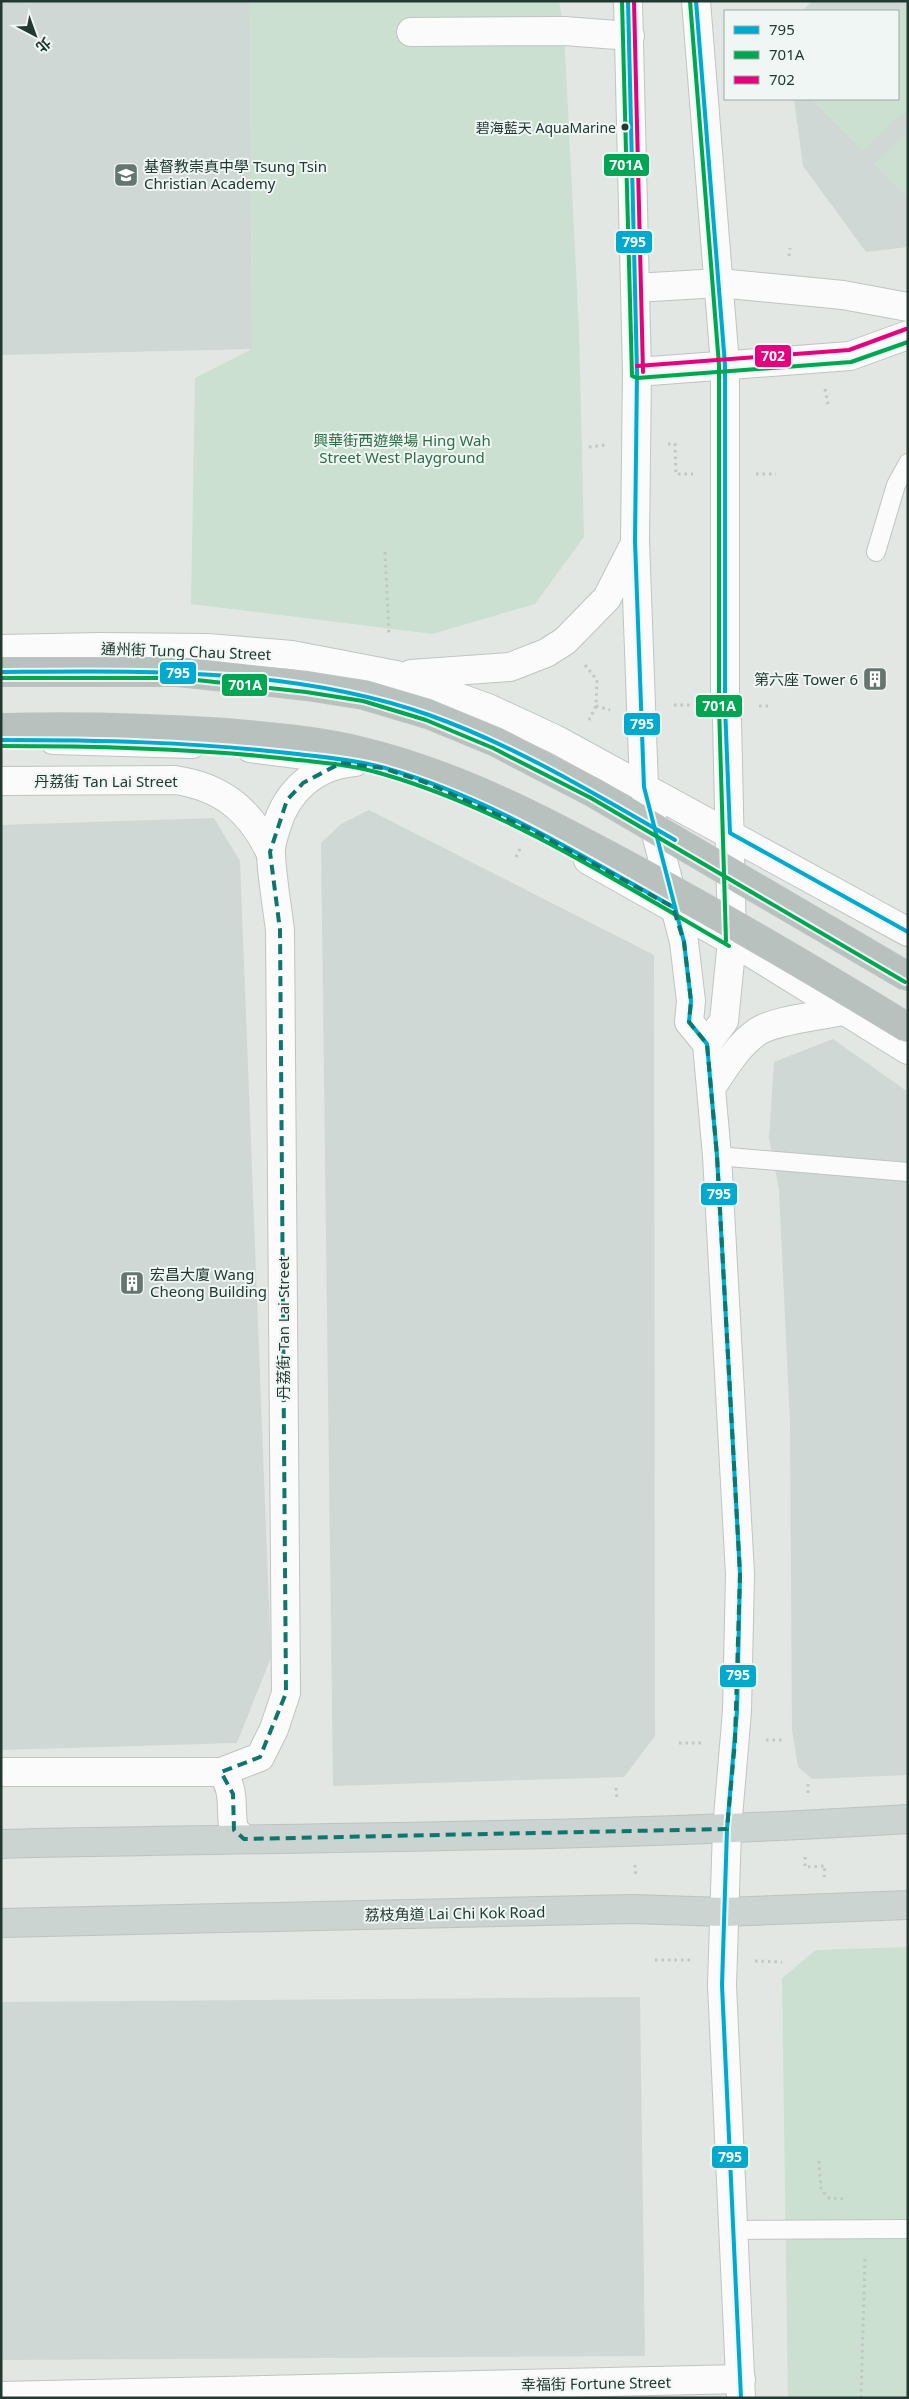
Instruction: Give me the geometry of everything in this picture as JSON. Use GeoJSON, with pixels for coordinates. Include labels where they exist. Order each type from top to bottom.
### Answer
{"type":"FeatureCollection","features":[{"type":"Feature","properties":{"kind":"highway"},"geometry":{"type":"LineString","coordinates":[[1,672],[187,673],[307,686],[364,695],[428,714],[496,742],[594,793],[908,977]]}},
{"type":"Feature","properties":{"kind":"highway"},"geometry":{"type":"LineString","coordinates":[[1,728],[119,726],[249,735],[319,743],[414,766],[515,806],[571,835],[771,944],[908,1028]]}},
{"type":"Feature","properties":{"kind":"main road"},"geometry":{"type":"LineString","coordinates":[[1,1844],[727,1829],[908,1819]]}},
{"type":"Feature","properties":{"kind":"main road","name":"荔枝角道 Lai Chi Kok Road"},"geometry":{"type":"LineString","coordinates":[[1,1923],[622,1910],[724,1912],[908,1905]]}},
{"type":"Feature","properties":{"kind":"street"},"geometry":{"type":"LineString","coordinates":[[628,1],[637,372],[635,541],[644,787],[673,907],[684,942],[691,1001],[689,1022],[707,1044],[717,1156],[740,1574],[737,1711],[727,1829],[722,1985],[741,2389]]}},
{"type":"Feature","properties":{"kind":"street"},"geometry":{"type":"LineString","coordinates":[[696,1],[725,365],[725,706],[728,720],[732,941],[724,1022],[707,1044]]}},
{"type":"Feature","properties":{"kind":"street"},"geometry":{"type":"LineString","coordinates":[[411,32],[564,31],[630,36]]}},
{"type":"Feature","properties":{"kind":"street"},"geometry":{"type":"LineString","coordinates":[[635,288],[719,283],[843,295],[908,307]]}},
{"type":"Feature","properties":{"kind":"street"},"geometry":{"type":"LineString","coordinates":[[637,372],[850,356],[908,335]]}},
{"type":"Feature","properties":{"kind":"street"},"geometry":{"type":"LineString","coordinates":[[396,675],[510,667],[546,653],[565,641],[607,598],[635,541]]}},
{"type":"Feature","properties":{"kind":"street","name":"通州街 Tung Chau Street"},"geometry":{"type":"LineString","coordinates":[[1,649],[118,646],[208,648],[292,655],[396,675],[443,691],[523,724],[730,833],[908,932]]}},
{"type":"Feature","properties":{"kind":"street"},"geometry":{"type":"LineString","coordinates":[[1,740],[183,744],[246,748],[355,762],[383,768],[427,782],[471,801],[565,847],[673,907],[732,941],[842,1011],[908,1050]]}},
{"type":"Feature","properties":{"kind":"street","name":"丹荔街 Tan Lai Street"},"geometry":{"type":"LineString","coordinates":[[270,852],[281,812],[294,792],[315,774],[341,763],[355,762]]}},
{"type":"Feature","properties":{"kind":"street","name":"丹荔街 Tan Lai Street"},"geometry":{"type":"LineString","coordinates":[[1,782],[175,780],[196,783],[221,795],[246,815],[256,825],[270,852],[280,930],[286,1694],[274,1730],[260,1757],[221,1772]]}},
{"type":"Feature","properties":{"kind":"street"},"geometry":{"type":"LineString","coordinates":[[711,1088],[734,1054],[758,1030],[842,1011]]}},
{"type":"Feature","properties":{"kind":"street"},"geometry":{"type":"LineString","coordinates":[[1,1772],[221,1772],[226,1778],[232,1794],[234,1830],[244,1839]]}},
{"type":"Feature","properties":{"kind":"street","name":"幸福街 Fortune Street"},"geometry":{"type":"LineString","coordinates":[[1,2396],[741,2389]]}},
{"type":"Feature","properties":{"kind":"lane"},"geometry":{"type":"LineString","coordinates":[[876,552],[896,484],[908,463]]}},
{"type":"Feature","properties":{"kind":"lane"},"geometry":{"type":"LineString","coordinates":[[717,1156],[908,1172]]}},
{"type":"Feature","properties":{"kind":"lane"},"geometry":{"type":"LineString","coordinates":[[733,2230],[908,2229]]}},
{"type":"Feature","properties":{"kind":"path"},"geometry":{"type":"LineString","coordinates":[[589,446],[637,443],[675,444],[676,474],[776,474]]}},
{"type":"Feature","properties":{"kind":"path"},"geometry":{"type":"LineString","coordinates":[[385,552],[389,635]]}},
{"type":"Feature","properties":{"kind":"path"},"geometry":{"type":"LineString","coordinates":[[596,706],[641,721],[673,723],[674,705],[772,706]]}},
{"type":"Feature","properties":{"kind":"path"},"geometry":{"type":"LineString","coordinates":[[808,1781],[805,1867],[824,1866],[823,1908]]}},
{"type":"Feature","properties":{"kind":"path"},"geometry":{"type":"LineString","coordinates":[[819,2161],[821,2190],[829,2198],[856,2200]]}},
{"type":"Feature","properties":{"kind":"path"},"geometry":{"type":"LineString","coordinates":[[861,2398],[865,2248],[875,2230]]}},
{"type":"Feature","properties":{"kind":"highlighted area"},"geometry":{"type":"Polygon","coordinates":[[[341,763],[383,768],[427,783],[532,830],[673,907],[684,942],[691,1001],[689,1022],[707,1044],[717,1156],[740,1574],[735,1741],[727,1829],[244,1839],[234,1830],[233,1794],[221,1772],[260,1757],[286,1693],[280,930],[270,852],[287,800],[303,783],[341,763]]]}},
{"type":"Feature","properties":{"kind":"shaded area","name":"基督教崇真中學 Tsung Tsin Christian Academy"},"geometry":{"type":"Polygon","coordinates":[[[1,1],[250,1],[252,349],[1,355],[1,1]]]}},
{"type":"Feature","properties":{"kind":"shaded area"},"geometry":{"type":"Polygon","coordinates":[[[812,1],[908,1],[908,247],[866,252],[803,166],[794,100],[899,100],[899,10],[803,10],[812,1]]]}},
{"type":"Feature","properties":{"kind":"shaded area"},"geometry":{"type":"Polygon","coordinates":[[[369,810],[654,955],[655,1736],[624,1777],[333,1786],[321,843],[341,824],[369,810]]]}},
{"type":"Feature","properties":{"kind":"shaded area"},"geometry":{"type":"Polygon","coordinates":[[[214,818],[240,861],[271,1657],[237,1743],[1,1750],[1,825],[214,818]]]}},
{"type":"Feature","properties":{"kind":"shaded area"},"geometry":{"type":"Polygon","coordinates":[[[833,1039],[908,1092],[908,1775],[812,1779],[798,1767],[792,1730],[790,1422],[779,1190],[769,1138],[774,1062],[833,1039]]]}},
{"type":"Feature","properties":{"kind":"shaded area"},"geometry":{"type":"Polygon","coordinates":[[[640,1997],[645,2356],[1,2360],[1,2002],[640,1997]]]}},
{"type":"Feature","properties":{"kind":"green space","name":"興華街西遊樂場 Hing Wah Street West Playground"},"geometry":{"type":"Polygon","coordinates":[[[250,1],[559,1],[564,31],[579,329],[584,537],[535,604],[432,634],[191,604],[195,378],[252,349],[250,1]]]}},
{"type":"Feature","properties":{"kind":"green space"},"geometry":{"type":"Polygon","coordinates":[[[903,5],[908,10],[908,108],[863,151],[812,100],[899,100],[899,10],[897,10],[903,5]]]}},
{"type":"Feature","properties":{"kind":"green space"},"geometry":{"type":"Polygon","coordinates":[[[908,131],[908,198],[874,164],[908,131]]]}},
{"type":"Feature","properties":{"kind":"green space"},"geometry":{"type":"Polygon","coordinates":[[[908,1947],[908,2398],[788,2398],[782,1978],[816,1950],[908,1947]]]}},
{"type":"Feature","properties":{"kind":"transit line","name":"701A"},"geometry":{"type":"LineString","coordinates":[[622,1],[632,376],[637,378],[851,362],[908,342]]}},
{"type":"Feature","properties":{"kind":"transit line","name":"795"},"geometry":{"type":"LineString","coordinates":[[628,1],[637,372],[635,541],[644,787],[684,942],[691,1001],[689,1022],[707,1044],[717,1156],[740,1574],[737,1711],[727,1829],[722,1985],[741,2398]]}},
{"type":"Feature","properties":{"kind":"transit line","name":"702"},"geometry":{"type":"LineString","coordinates":[[634,1],[643,372]]}},
{"type":"Feature","properties":{"kind":"transit line","name":"701A"},"geometry":{"type":"LineString","coordinates":[[690,1],[719,365],[719,706],[726,941]]}},
{"type":"Feature","properties":{"kind":"transit line","name":"795"},"geometry":{"type":"LineString","coordinates":[[696,1],[725,365],[725,706],[730,833],[908,932]]}},
{"type":"Feature","properties":{"kind":"transit line","name":"702"},"geometry":{"type":"LineString","coordinates":[[637,366],[849,350],[906,329]]}},
{"type":"Feature","properties":{"kind":"transit line","name":"795"},"geometry":{"type":"LineString","coordinates":[[1,672],[217,675],[325,688],[377,699],[429,715],[493,741],[555,772],[675,840]]}},
{"type":"Feature","properties":{"kind":"transit line","name":"701A"},"geometry":{"type":"LineString","coordinates":[[1,678],[178,678],[306,692],[363,701],[426,720],[493,748],[591,798],[905,982]]}},
{"type":"Feature","properties":{"kind":"transit line","name":"795"},"geometry":{"type":"LineString","coordinates":[[1,740],[109,741],[216,746],[349,760],[373,765],[423,780],[497,811],[568,848],[673,907]]}},
{"type":"Feature","properties":{"kind":"transit line","name":"701A"},"geometry":{"type":"LineString","coordinates":[[1,746],[106,747],[210,752],[332,764],[383,774],[429,789],[518,827],[603,873],[729,946]]}},
{"type":"Feature","properties":{"kind":"place","name":"碧海藍天 AquaMarine"},"geometry":{"type":"Point","coordinates":[625,127]}},
{"type":"Feature","properties":{"kind":"place","name":"基督教崇真中學 Tsung Tsin Christian Academy"},"geometry":{"type":"Point","coordinates":[126,175]}},
{"type":"Feature","properties":{"kind":"place","name":"第六座 Tower 6"},"geometry":{"type":"Point","coordinates":[875,679]}},
{"type":"Feature","properties":{"kind":"place","name":"宏昌大廈 Wang Cheong Building"},"geometry":{"type":"Point","coordinates":[132,1283]}}]}
